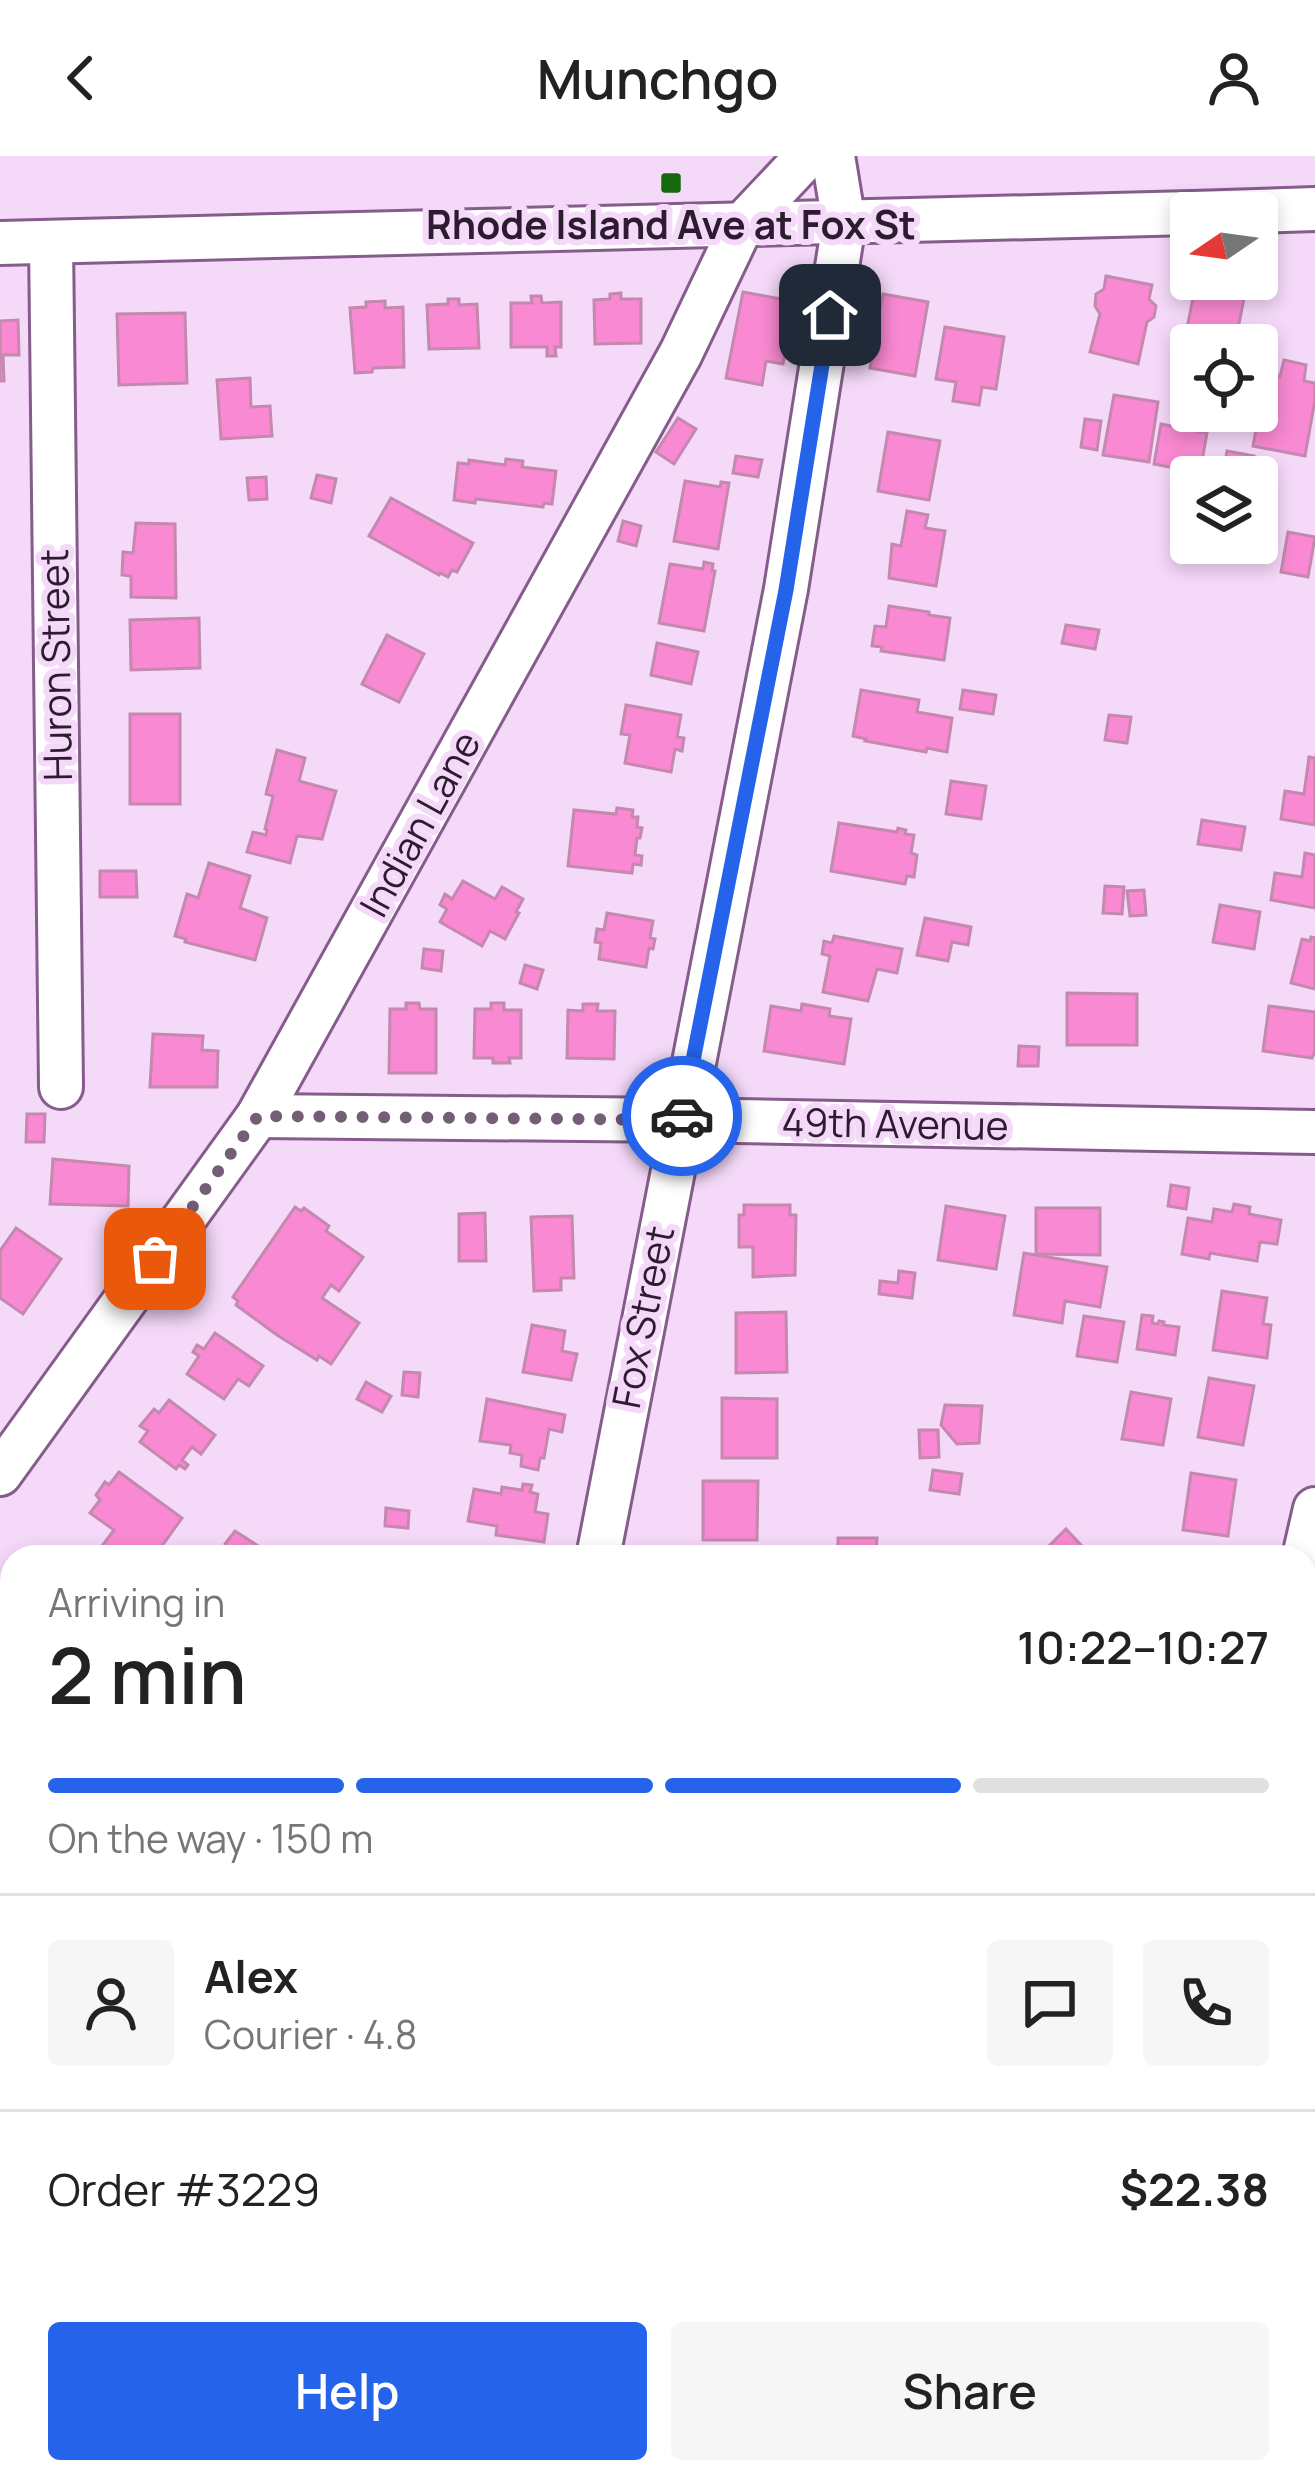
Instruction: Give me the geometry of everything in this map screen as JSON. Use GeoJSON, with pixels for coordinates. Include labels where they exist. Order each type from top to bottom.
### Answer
{"type":"FeatureCollection","features":[{"type":"Feature","properties":{"kind":"street","name":"Indian Lane"},"geometry":{"type":"LineString","coordinates":[[0,1474],[258,1116],[681,353],[742,225],[807,156]]}},
{"type":"Feature","properties":{"kind":"street","name":"Fox Street"},"geometry":{"type":"LineString","coordinates":[[600,1545],[786,590],[844,223],[832,156]]}},
{"type":"Feature","properties":{"kind":"street"},"geometry":{"type":"LineString","coordinates":[[1278,210],[1315,208]]}},
{"type":"Feature","properties":{"kind":"street"},"geometry":{"type":"LineString","coordinates":[[0,243],[1170,214]]}},
{"type":"Feature","properties":{"kind":"street","name":"Huron Street"},"geometry":{"type":"LineString","coordinates":[[51,242],[61,1087]]}},
{"type":"Feature","properties":{"kind":"street","name":"49th Avenue"},"geometry":{"type":"LineString","coordinates":[[258,1116],[1315,1132]]}},
{"type":"Feature","properties":{"kind":"street"},"geometry":{"type":"LineString","coordinates":[[1307,1545],[1315,1509]]}},
{"type":"Feature","properties":{"kind":"building"},"geometry":{"type":"Polygon","coordinates":[[[1106,276],[1152,285],[1149,299],[1156,306],[1154,317],[1147,322],[1138,364],[1090,352],[1100,314],[1096,294],[1104,289],[1106,276]]]}},
{"type":"Feature","properties":{"kind":"building"},"geometry":{"type":"Polygon","coordinates":[[[743,292],[792,301],[783,364],[766,361],[762,385],[726,378],[743,292]]]}},
{"type":"Feature","properties":{"kind":"building"},"geometry":{"type":"Polygon","coordinates":[[[621,293],[621,299],[641,299],[641,343],[595,344],[594,300],[621,293]]]}},
{"type":"Feature","properties":{"kind":"building"},"geometry":{"type":"Polygon","coordinates":[[[883,294],[928,302],[915,376],[870,368],[883,294]]]}},
{"type":"Feature","properties":{"kind":"building"},"geometry":{"type":"Polygon","coordinates":[[[531,296],[541,296],[542,303],[561,302],[561,347],[555,347],[556,356],[547,356],[547,347],[511,347],[511,303],[532,303],[531,296]]]}},
{"type":"Feature","properties":{"kind":"building"},"geometry":{"type":"Polygon","coordinates":[[[448,299],[459,299],[459,305],[477,304],[479,348],[429,349],[427,305],[448,304],[448,299]]]}},
{"type":"Feature","properties":{"kind":"building"},"geometry":{"type":"Polygon","coordinates":[[[1193,300],[1244,300],[1239,324],[1188,324],[1193,300]]]}},
{"type":"Feature","properties":{"kind":"building"},"geometry":{"type":"Polygon","coordinates":[[[385,301],[385,308],[403,307],[404,367],[355,373],[350,308],[385,301]]]}},
{"type":"Feature","properties":{"kind":"building"},"geometry":{"type":"Polygon","coordinates":[[[185,313],[187,383],[119,385],[117,314],[185,313]]]}},
{"type":"Feature","properties":{"kind":"building"},"geometry":{"type":"Polygon","coordinates":[[[18,320],[19,355],[3,355],[4,381],[0,381],[0,321],[18,320]]]}},
{"type":"Feature","properties":{"kind":"building"},"geometry":{"type":"Polygon","coordinates":[[[945,327],[1004,337],[996,389],[982,387],[979,405],[953,401],[956,382],[936,379],[945,327]]]}},
{"type":"Feature","properties":{"kind":"building"},"geometry":{"type":"Polygon","coordinates":[[[1284,360],[1306,365],[1304,381],[1315,383],[1305,456],[1253,446],[1255,432],[1278,432],[1284,360]]]}},
{"type":"Feature","properties":{"kind":"building"},"geometry":{"type":"Polygon","coordinates":[[[250,378],[251,407],[270,406],[272,436],[221,439],[217,380],[250,378]]]}},
{"type":"Feature","properties":{"kind":"building"},"geometry":{"type":"Polygon","coordinates":[[[1114,395],[1158,402],[1149,462],[1103,455],[1114,395]]]}},
{"type":"Feature","properties":{"kind":"building"},"geometry":{"type":"Polygon","coordinates":[[[678,418],[696,429],[674,464],[656,452],[678,418]]]}},
{"type":"Feature","properties":{"kind":"building"},"geometry":{"type":"Polygon","coordinates":[[[1085,419],[1101,421],[1097,450],[1081,447],[1085,419]]]}},
{"type":"Feature","properties":{"kind":"building"},"geometry":{"type":"Polygon","coordinates":[[[1161,424],[1170,426],[1170,432],[1207,433],[1203,456],[1170,456],[1170,467],[1154,464],[1161,424]]]}},
{"type":"Feature","properties":{"kind":"building"},"geometry":{"type":"Polygon","coordinates":[[[888,432],[940,441],[929,500],[878,491],[888,432]]]}},
{"type":"Feature","properties":{"kind":"building"},"geometry":{"type":"Polygon","coordinates":[[[736,456],[762,460],[758,477],[733,473],[736,456]]]}},
{"type":"Feature","properties":{"kind":"building"},"geometry":{"type":"Polygon","coordinates":[[[506,459],[523,461],[522,467],[556,471],[552,504],[454,500],[458,463],[505,465],[506,459]]]}},
{"type":"Feature","properties":{"kind":"building"},"geometry":{"type":"Polygon","coordinates":[[[317,475],[336,479],[331,503],[311,498],[317,475]]]}},
{"type":"Feature","properties":{"kind":"building"},"geometry":{"type":"Polygon","coordinates":[[[266,477],[267,499],[249,500],[247,478],[266,477]]]}},
{"type":"Feature","properties":{"kind":"building"},"geometry":{"type":"Polygon","coordinates":[[[685,481],[720,487],[721,482],[729,483],[718,549],[674,541],[685,481]]]}},
{"type":"Feature","properties":{"kind":"building"},"geometry":{"type":"Polygon","coordinates":[[[391,498],[473,543],[457,572],[439,575],[369,536],[391,498]]]}},
{"type":"Feature","properties":{"kind":"building"},"geometry":{"type":"Polygon","coordinates":[[[907,511],[928,515],[925,528],[945,531],[936,586],[889,578],[892,544],[901,546],[907,511]]]}},
{"type":"Feature","properties":{"kind":"building"},"geometry":{"type":"Polygon","coordinates":[[[623,521],[641,526],[636,546],[618,541],[623,521]]]}},
{"type":"Feature","properties":{"kind":"building"},"geometry":{"type":"Polygon","coordinates":[[[136,523],[175,524],[176,598],[131,597],[131,576],[122,575],[123,552],[133,553],[136,523]]]}},
{"type":"Feature","properties":{"kind":"building"},"geometry":{"type":"Polygon","coordinates":[[[1288,532],[1315,537],[1308,577],[1281,572],[1288,532]]]}},
{"type":"Feature","properties":{"kind":"building"},"geometry":{"type":"Polygon","coordinates":[[[704,562],[713,564],[715,571],[704,631],[659,623],[670,564],[703,569],[704,562]]]}},
{"type":"Feature","properties":{"kind":"building"},"geometry":{"type":"Polygon","coordinates":[[[889,606],[950,618],[944,660],[872,646],[875,626],[886,627],[889,606]]]}},
{"type":"Feature","properties":{"kind":"building"},"geometry":{"type":"Polygon","coordinates":[[[199,618],[200,668],[131,670],[130,620],[199,618]]]}},
{"type":"Feature","properties":{"kind":"building"},"geometry":{"type":"Polygon","coordinates":[[[1066,625],[1099,630],[1095,649],[1062,643],[1066,625]]]}},
{"type":"Feature","properties":{"kind":"building"},"geometry":{"type":"Polygon","coordinates":[[[387,635],[424,654],[399,702],[362,684],[387,635]]]}},
{"type":"Feature","properties":{"kind":"building"},"geometry":{"type":"Polygon","coordinates":[[[657,643],[698,652],[691,684],[651,675],[657,643]]]}},
{"type":"Feature","properties":{"kind":"building"},"geometry":{"type":"Polygon","coordinates":[[[861,690],[919,700],[917,712],[952,718],[947,752],[853,736],[861,690]]]}},
{"type":"Feature","properties":{"kind":"building"},"geometry":{"type":"Polygon","coordinates":[[[963,690],[996,695],[993,714],[960,709],[963,690]]]}},
{"type":"Feature","properties":{"kind":"building"},"geometry":{"type":"Polygon","coordinates":[[[626,705],[681,715],[677,737],[684,738],[682,751],[675,749],[671,772],[625,763],[630,735],[621,734],[626,705]]]}},
{"type":"Feature","properties":{"kind":"building"},"geometry":{"type":"Polygon","coordinates":[[[130,714],[180,714],[180,804],[130,804],[130,714]]]}},
{"type":"Feature","properties":{"kind":"building"},"geometry":{"type":"Polygon","coordinates":[[[1109,715],[1131,717],[1127,743],[1105,740],[1109,715]]]}},
{"type":"Feature","properties":{"kind":"building"},"geometry":{"type":"Polygon","coordinates":[[[277,750],[305,758],[299,781],[336,791],[322,839],[297,836],[290,863],[247,852],[253,832],[266,835],[273,796],[266,794],[277,750]]]}},
{"type":"Feature","properties":{"kind":"building"},"geometry":{"type":"Polygon","coordinates":[[[1309,757],[1315,758],[1315,825],[1281,819],[1285,791],[1304,794],[1309,757]]]}},
{"type":"Feature","properties":{"kind":"building"},"geometry":{"type":"Polygon","coordinates":[[[951,781],[986,786],[981,819],[946,814],[951,781]]]}},
{"type":"Feature","properties":{"kind":"building"},"geometry":{"type":"Polygon","coordinates":[[[617,808],[633,810],[632,817],[638,817],[637,827],[642,828],[635,855],[642,856],[641,865],[633,864],[632,873],[568,866],[574,810],[616,814],[617,808]]]}},
{"type":"Feature","properties":{"kind":"building"},"geometry":{"type":"Polygon","coordinates":[[[1202,820],[1245,827],[1241,850],[1198,844],[1202,820]]]}},
{"type":"Feature","properties":{"kind":"building"},"geometry":{"type":"Polygon","coordinates":[[[839,823],[897,832],[898,828],[914,835],[914,877],[907,876],[905,884],[831,871],[839,823]]]}},
{"type":"Feature","properties":{"kind":"building"},"geometry":{"type":"Polygon","coordinates":[[[1305,853],[1315,855],[1315,908],[1271,900],[1275,873],[1302,877],[1305,853]]]}},
{"type":"Feature","properties":{"kind":"building"},"geometry":{"type":"Polygon","coordinates":[[[209,863],[250,876],[240,908],[267,918],[255,960],[175,936],[187,894],[198,898],[209,863]]]}},
{"type":"Feature","properties":{"kind":"building"},"geometry":{"type":"Polygon","coordinates":[[[100,871],[136,871],[137,897],[100,897],[100,871]]]}},
{"type":"Feature","properties":{"kind":"building"},"geometry":{"type":"Polygon","coordinates":[[[463,881],[495,899],[502,887],[523,899],[505,939],[490,931],[482,946],[440,922],[447,909],[440,905],[445,894],[452,899],[463,881]]]}},
{"type":"Feature","properties":{"kind":"building"},"geometry":{"type":"Polygon","coordinates":[[[1105,886],[1124,887],[1122,914],[1103,913],[1105,886]]]}},
{"type":"Feature","properties":{"kind":"building"},"geometry":{"type":"Polygon","coordinates":[[[1144,890],[1146,915],[1130,916],[1127,891],[1144,890]]]}},
{"type":"Feature","properties":{"kind":"building"},"geometry":{"type":"Polygon","coordinates":[[[1220,905],[1260,912],[1254,949],[1213,942],[1220,905]]]}},
{"type":"Feature","properties":{"kind":"building"},"geometry":{"type":"Polygon","coordinates":[[[607,913],[653,921],[650,938],[655,939],[646,967],[599,959],[597,929],[604,930],[607,913]]]}},
{"type":"Feature","properties":{"kind":"building"},"geometry":{"type":"Polygon","coordinates":[[[925,918],[971,927],[968,945],[952,942],[948,961],[917,955],[925,918]]]}},
{"type":"Feature","properties":{"kind":"building"},"geometry":{"type":"Polygon","coordinates":[[[834,936],[902,949],[897,973],[877,969],[868,1001],[823,992],[830,956],[822,954],[824,941],[832,943],[834,936]]]}},
{"type":"Feature","properties":{"kind":"building"},"geometry":{"type":"Polygon","coordinates":[[[1315,938],[1315,989],[1291,983],[1302,939],[1310,941],[1315,938]]]}},
{"type":"Feature","properties":{"kind":"building"},"geometry":{"type":"Polygon","coordinates":[[[424,949],[443,951],[441,971],[422,968],[424,949]]]}},
{"type":"Feature","properties":{"kind":"building"},"geometry":{"type":"Polygon","coordinates":[[[525,965],[543,970],[537,989],[520,983],[525,965]]]}},
{"type":"Feature","properties":{"kind":"building"},"geometry":{"type":"Polygon","coordinates":[[[1067,993],[1137,994],[1137,1045],[1067,1045],[1067,993]]]}},
{"type":"Feature","properties":{"kind":"building"},"geometry":{"type":"Polygon","coordinates":[[[406,1003],[436,1009],[436,1073],[389,1073],[390,1009],[406,1009],[406,1003]]]}},
{"type":"Feature","properties":{"kind":"building"},"geometry":{"type":"Polygon","coordinates":[[[491,1003],[504,1003],[504,1010],[521,1010],[521,1058],[509,1058],[510,1063],[474,1058],[475,1009],[491,1009],[491,1003]]]}},
{"type":"Feature","properties":{"kind":"building"},"geometry":{"type":"Polygon","coordinates":[[[583,1004],[598,1004],[597,1011],[615,1011],[614,1059],[567,1058],[568,1010],[583,1011],[583,1004]]]}},
{"type":"Feature","properties":{"kind":"building"},"geometry":{"type":"Polygon","coordinates":[[[802,1004],[851,1019],[844,1064],[764,1051],[771,1006],[801,1011],[802,1004]]]}},
{"type":"Feature","properties":{"kind":"building"},"geometry":{"type":"Polygon","coordinates":[[[1269,1006],[1315,1012],[1312,1058],[1263,1051],[1269,1006]]]}},
{"type":"Feature","properties":{"kind":"building"},"geometry":{"type":"Polygon","coordinates":[[[153,1034],[203,1036],[202,1050],[218,1051],[217,1087],[150,1087],[153,1034]]]}},
{"type":"Feature","properties":{"kind":"building"},"geometry":{"type":"Polygon","coordinates":[[[1019,1046],[1039,1047],[1038,1066],[1018,1066],[1019,1046]]]}},
{"type":"Feature","properties":{"kind":"building"},"geometry":{"type":"Polygon","coordinates":[[[27,1114],[45,1114],[44,1142],[26,1142],[27,1114]]]}},
{"type":"Feature","properties":{"kind":"building"},"geometry":{"type":"Polygon","coordinates":[[[53,1159],[129,1166],[128,1206],[50,1204],[53,1159]]]}},
{"type":"Feature","properties":{"kind":"building"},"geometry":{"type":"Polygon","coordinates":[[[1171,1185],[1189,1188],[1186,1209],[1168,1206],[1171,1185]]]}},
{"type":"Feature","properties":{"kind":"building"},"geometry":{"type":"Polygon","coordinates":[[[1234,1204],[1250,1207],[1249,1214],[1281,1220],[1277,1244],[1260,1242],[1257,1261],[1182,1254],[1188,1218],[1212,1222],[1214,1209],[1232,1212],[1234,1204]]]}},
{"type":"Feature","properties":{"kind":"building"},"geometry":{"type":"Polygon","coordinates":[[[744,1205],[790,1205],[790,1215],[796,1215],[795,1275],[753,1277],[753,1247],[739,1247],[739,1215],[744,1215],[744,1205]]]}},
{"type":"Feature","properties":{"kind":"building"},"geometry":{"type":"Polygon","coordinates":[[[946,1206],[1005,1216],[996,1269],[938,1260],[946,1206]]]}},
{"type":"Feature","properties":{"kind":"building"},"geometry":{"type":"Polygon","coordinates":[[[295,1207],[329,1226],[326,1231],[363,1257],[339,1291],[331,1285],[322,1298],[359,1323],[331,1364],[277,1335],[236,1305],[233,1297],[295,1207]]]}},
{"type":"Feature","properties":{"kind":"building"},"geometry":{"type":"Polygon","coordinates":[[[1036,1208],[1100,1208],[1100,1255],[1036,1254],[1036,1208]]]}},
{"type":"Feature","properties":{"kind":"building"},"geometry":{"type":"Polygon","coordinates":[[[485,1213],[486,1261],[459,1261],[459,1214],[485,1213]]]}},
{"type":"Feature","properties":{"kind":"building"},"geometry":{"type":"Polygon","coordinates":[[[572,1216],[574,1278],[561,1278],[561,1290],[534,1291],[531,1217],[572,1216]]]}},
{"type":"Feature","properties":{"kind":"building"},"geometry":{"type":"Polygon","coordinates":[[[16,1228],[61,1259],[23,1314],[0,1298],[0,1251],[16,1228]]]}},
{"type":"Feature","properties":{"kind":"building"},"geometry":{"type":"Polygon","coordinates":[[[1024,1253],[1107,1267],[1100,1307],[1065,1301],[1062,1323],[1014,1315],[1024,1253]]]}},
{"type":"Feature","properties":{"kind":"building"},"geometry":{"type":"Polygon","coordinates":[[[899,1271],[915,1273],[912,1298],[879,1294],[880,1281],[898,1283],[899,1271]]]}},
{"type":"Feature","properties":{"kind":"building"},"geometry":{"type":"Polygon","coordinates":[[[1222,1291],[1267,1298],[1263,1324],[1271,1325],[1267,1358],[1213,1350],[1222,1291]]]}},
{"type":"Feature","properties":{"kind":"building"},"geometry":{"type":"Polygon","coordinates":[[[786,1312],[787,1372],[736,1373],[736,1313],[786,1312]]]}},
{"type":"Feature","properties":{"kind":"building"},"geometry":{"type":"Polygon","coordinates":[[[1142,1315],[1153,1316],[1152,1323],[1179,1327],[1175,1355],[1137,1349],[1142,1315]]]}},
{"type":"Feature","properties":{"kind":"building"},"geometry":{"type":"Polygon","coordinates":[[[1084,1316],[1124,1322],[1117,1362],[1077,1356],[1084,1316]]]}},
{"type":"Feature","properties":{"kind":"building"},"geometry":{"type":"Polygon","coordinates":[[[532,1325],[565,1331],[562,1351],[577,1354],[571,1380],[523,1372],[532,1325]]]}},
{"type":"Feature","properties":{"kind":"building"},"geometry":{"type":"Polygon","coordinates":[[[215,1333],[263,1366],[249,1386],[238,1379],[224,1399],[187,1374],[199,1356],[193,1352],[197,1345],[204,1349],[215,1333]]]}},
{"type":"Feature","properties":{"kind":"building"},"geometry":{"type":"Polygon","coordinates":[[[404,1372],[420,1373],[418,1397],[402,1395],[404,1372]]]}},
{"type":"Feature","properties":{"kind":"building"},"geometry":{"type":"Polygon","coordinates":[[[1209,1378],[1254,1386],[1243,1445],[1198,1437],[1209,1378]]]}},
{"type":"Feature","properties":{"kind":"building"},"geometry":{"type":"Polygon","coordinates":[[[366,1382],[391,1396],[382,1412],[357,1399],[366,1382]]]}},
{"type":"Feature","properties":{"kind":"building"},"geometry":{"type":"Polygon","coordinates":[[[1131,1392],[1171,1399],[1163,1445],[1122,1439],[1131,1392]]]}},
{"type":"Feature","properties":{"kind":"building"},"geometry":{"type":"Polygon","coordinates":[[[722,1398],[777,1399],[777,1458],[722,1458],[722,1398]]]}},
{"type":"Feature","properties":{"kind":"building"},"geometry":{"type":"Polygon","coordinates":[[[487,1399],[565,1415],[562,1432],[549,1429],[538,1470],[521,1466],[522,1455],[510,1453],[511,1445],[480,1441],[487,1399]]]}},
{"type":"Feature","properties":{"kind":"building"},"geometry":{"type":"Polygon","coordinates":[[[169,1400],[215,1435],[201,1454],[192,1447],[182,1460],[188,1465],[185,1469],[179,1465],[176,1469],[140,1442],[148,1431],[140,1426],[169,1400]]]}},
{"type":"Feature","properties":{"kind":"building"},"geometry":{"type":"Polygon","coordinates":[[[945,1405],[982,1406],[979,1443],[957,1444],[941,1425],[945,1405]]]}},
{"type":"Feature","properties":{"kind":"building"},"geometry":{"type":"Polygon","coordinates":[[[919,1430],[938,1430],[939,1457],[920,1458],[919,1430]]]}},
{"type":"Feature","properties":{"kind":"building"},"geometry":{"type":"Polygon","coordinates":[[[933,1470],[962,1474],[959,1494],[930,1490],[933,1470]]]}},
{"type":"Feature","properties":{"kind":"building"},"geometry":{"type":"Polygon","coordinates":[[[119,1472],[182,1518],[163,1545],[103,1545],[114,1530],[90,1513],[100,1500],[96,1495],[105,1482],[109,1485],[119,1472]]]}},
{"type":"Feature","properties":{"kind":"building"},"geometry":{"type":"Polygon","coordinates":[[[1191,1473],[1236,1480],[1228,1536],[1183,1530],[1191,1473]]]}},
{"type":"Feature","properties":{"kind":"building"},"geometry":{"type":"Polygon","coordinates":[[[703,1481],[758,1481],[757,1540],[703,1540],[703,1481]]]}},
{"type":"Feature","properties":{"kind":"building"},"geometry":{"type":"Polygon","coordinates":[[[523,1484],[532,1485],[530,1492],[538,1494],[535,1512],[548,1514],[544,1542],[496,1535],[497,1526],[468,1521],[474,1489],[501,1494],[502,1487],[522,1490],[523,1484]]]}},
{"type":"Feature","properties":{"kind":"building"},"geometry":{"type":"Polygon","coordinates":[[[386,1508],[409,1511],[408,1528],[385,1526],[386,1508]]]}},
{"type":"Feature","properties":{"kind":"building"},"geometry":{"type":"Polygon","coordinates":[[[1066,1529],[1081,1545],[1050,1545],[1066,1529]]]}},
{"type":"Feature","properties":{"kind":"building"},"geometry":{"type":"Polygon","coordinates":[[[235,1531],[257,1545],[225,1545],[235,1531]]]}},
{"type":"Feature","properties":{"kind":"building"},"geometry":{"type":"Polygon","coordinates":[[[838,1538],[877,1538],[877,1545],[838,1545],[838,1538]]]}},
{"type":"Feature","properties":{"kind":"way so far"},"geometry":{"type":"LineString","coordinates":[[155,1259],[258,1116],[681,1120],[682,1116]]}},
{"type":"Feature","properties":{"kind":"place","name":"Rhode Island Ave at Fox St"},"geometry":{"type":"Point","coordinates":[671,183]}},
{"type":"Feature","properties":{"kind":"route"},"geometry":{"type":"LineString","coordinates":[[682,1116],[786,590],[830,315]]}}]}
